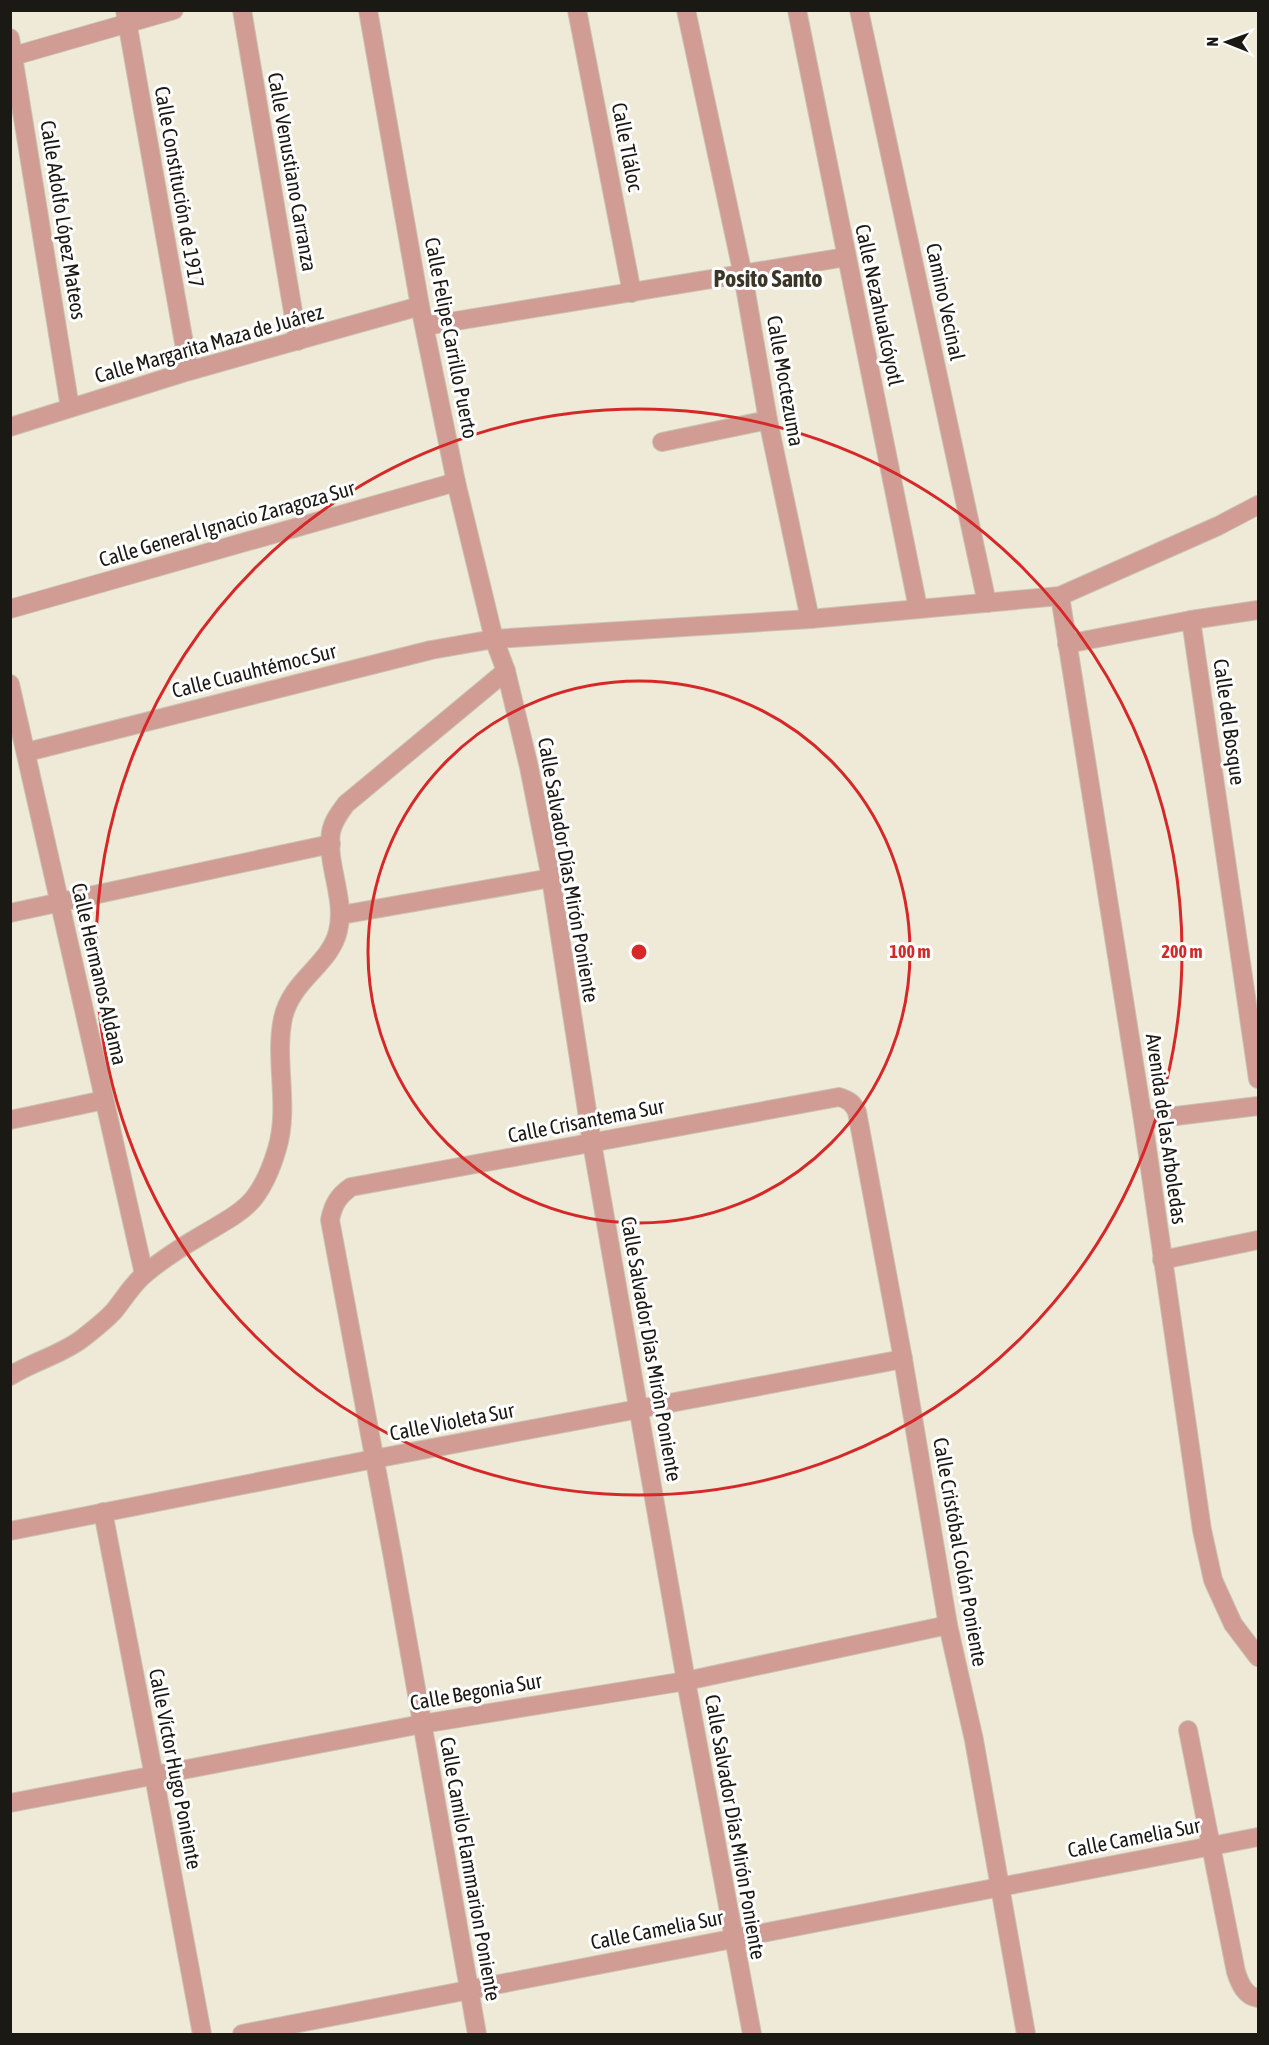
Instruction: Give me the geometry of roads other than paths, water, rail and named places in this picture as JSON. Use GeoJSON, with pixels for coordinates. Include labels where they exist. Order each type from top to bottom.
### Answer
{"type":"FeatureCollection","features":[{"type":"Feature","properties":{"kind":"street"},"geometry":{"type":"LineString","coordinates":[[12,50],[126,17],[174,10]]}},
{"type":"Feature","properties":{"kind":"street","name":"Calle Venustiano Carranza"},"geometry":{"type":"LineString","coordinates":[[242,10],[298,340]]}},
{"type":"Feature","properties":{"kind":"street","name":"Calle Felipe Carrillo Puerto"},"geometry":{"type":"LineString","coordinates":[[368,10],[420,306],[456,482],[494,639],[506,671]]}},
{"type":"Feature","properties":{"kind":"street","name":"Calle Tláloc"},"geometry":{"type":"LineString","coordinates":[[577,10],[632,293]]}},
{"type":"Feature","properties":{"kind":"street","name":"Calle Moctezuma"},"geometry":{"type":"LineString","coordinates":[[687,10],[743,275],[768,420],[810,620]]}},
{"type":"Feature","properties":{"kind":"street","name":"Calle Nezahualcóyotl"},"geometry":{"type":"LineString","coordinates":[[797,10],[918,608]]}},
{"type":"Feature","properties":{"kind":"street","name":"Camino Vecinal"},"geometry":{"type":"LineString","coordinates":[[859,10],[987,603]]}},
{"type":"Feature","properties":{"kind":"street","name":"Calle Constitución de 1917"},"geometry":{"type":"LineString","coordinates":[[126,17],[189,371]]}},
{"type":"Feature","properties":{"kind":"street","name":"Calle Adolfo López Mateos"},"geometry":{"type":"LineString","coordinates":[[12,50],[70,408]]}},
{"type":"Feature","properties":{"kind":"street"},"geometry":{"type":"LineString","coordinates":[[425,326],[846,257]]}},
{"type":"Feature","properties":{"kind":"street","name":"Calle Margarita Maza de Juárez"},"geometry":{"type":"LineString","coordinates":[[10,427],[189,371],[420,306]]}},
{"type":"Feature","properties":{"kind":"street"},"geometry":{"type":"LineString","coordinates":[[662,442],[768,420]]}},
{"type":"Feature","properties":{"kind":"street","name":"Calle General Ignacio Zaragoza Sur"},"geometry":{"type":"LineString","coordinates":[[10,609],[456,482]]}},
{"type":"Feature","properties":{"kind":"street","name":"Calle Cuauhtémoc Sur"},"geometry":{"type":"LineString","coordinates":[[27,752],[430,650],[494,639],[810,620],[1060,596],[1218,526],[1258,505]]}},
{"type":"Feature","properties":{"kind":"street","name":"Avenida de las Arboledas"},"geometry":{"type":"LineString","coordinates":[[1060,596],[1143,1119],[1202,1530],[1213,1580],[1233,1624],[1258,1657]]}},
{"type":"Feature","properties":{"kind":"street"},"geometry":{"type":"LineString","coordinates":[[1067,644],[1191,620],[1258,610]]}},
{"type":"Feature","properties":{"kind":"street","name":"Calle del Bosque"},"geometry":{"type":"LineString","coordinates":[[1191,620],[1258,1079]]}},
{"type":"Feature","properties":{"kind":"street"},"geometry":{"type":"LineString","coordinates":[[10,1376],[24,1367],[56,1355],[82,1339],[113,1312],[144,1274],[237,1214],[253,1199],[267,1177],[278,1148],[282,1121],[283,1018],[291,995],[333,947],[338,932],[341,915],[331,844],[331,831],[336,817],[346,804],[506,671]]}},
{"type":"Feature","properties":{"kind":"street","name":"Calle Salvador Días Mirón Poniente"},"geometry":{"type":"LineString","coordinates":[[506,671],[529,767],[551,878],[592,1143],[732,1938],[752,2034]]}},
{"type":"Feature","properties":{"kind":"street","name":"Calle Hermanos Aldama"},"geometry":{"type":"LineString","coordinates":[[10,684],[144,1274]]}},
{"type":"Feature","properties":{"kind":"street"},"geometry":{"type":"LineString","coordinates":[[10,913],[331,844]]}},
{"type":"Feature","properties":{"kind":"street"},"geometry":{"type":"LineString","coordinates":[[341,915],[551,878]]}},
{"type":"Feature","properties":{"kind":"street","name":"Calle Crisantema Sur"},"geometry":{"type":"LineString","coordinates":[[351,1187],[828,1098]]}},
{"type":"Feature","properties":{"kind":"street","name":"Calle Cristóbal Colón Poniente"},"geometry":{"type":"LineString","coordinates":[[828,1098],[847,1099],[854,1104],[857,1112],[903,1359],[948,1625],[974,1740],[1026,2034]]}},
{"type":"Feature","properties":{"kind":"street"},"geometry":{"type":"LineString","coordinates":[[10,1120],[104,1100]]}},
{"type":"Feature","properties":{"kind":"street"},"geometry":{"type":"LineString","coordinates":[[1143,1119],[1258,1106]]}},
{"type":"Feature","properties":{"kind":"street","name":"Calle Camilo Flammarion Poniente"},"geometry":{"type":"LineString","coordinates":[[351,1187],[337,1199],[332,1208],[330,1220],[477,2034]]}},
{"type":"Feature","properties":{"kind":"street"},"geometry":{"type":"LineString","coordinates":[[1162,1260],[1258,1240]]}},
{"type":"Feature","properties":{"kind":"street","name":"Calle Violeta Sur"},"geometry":{"type":"LineString","coordinates":[[10,1531],[374,1459],[903,1359]]}},
{"type":"Feature","properties":{"kind":"street","name":"Calle Víctor Hugo Poniente"},"geometry":{"type":"LineString","coordinates":[[103,1512],[202,2034]]}},
{"type":"Feature","properties":{"kind":"street","name":"Calle Begonia Sur"},"geometry":{"type":"LineString","coordinates":[[10,1803],[422,1724],[686,1681],[948,1625]]}},
{"type":"Feature","properties":{"kind":"street"},"geometry":{"type":"LineString","coordinates":[[1188,1730],[1240,1983],[1246,1992],[1258,1998]]}},
{"type":"Feature","properties":{"kind":"street","name":"Calle Camelia Sur"},"geometry":{"type":"LineString","coordinates":[[242,2034],[1258,1837]]}},
{"type":"Feature","properties":{"kind":"district","name":"Posito Santo"},"geometry":{"type":"Point","coordinates":[768,279]}}]}
